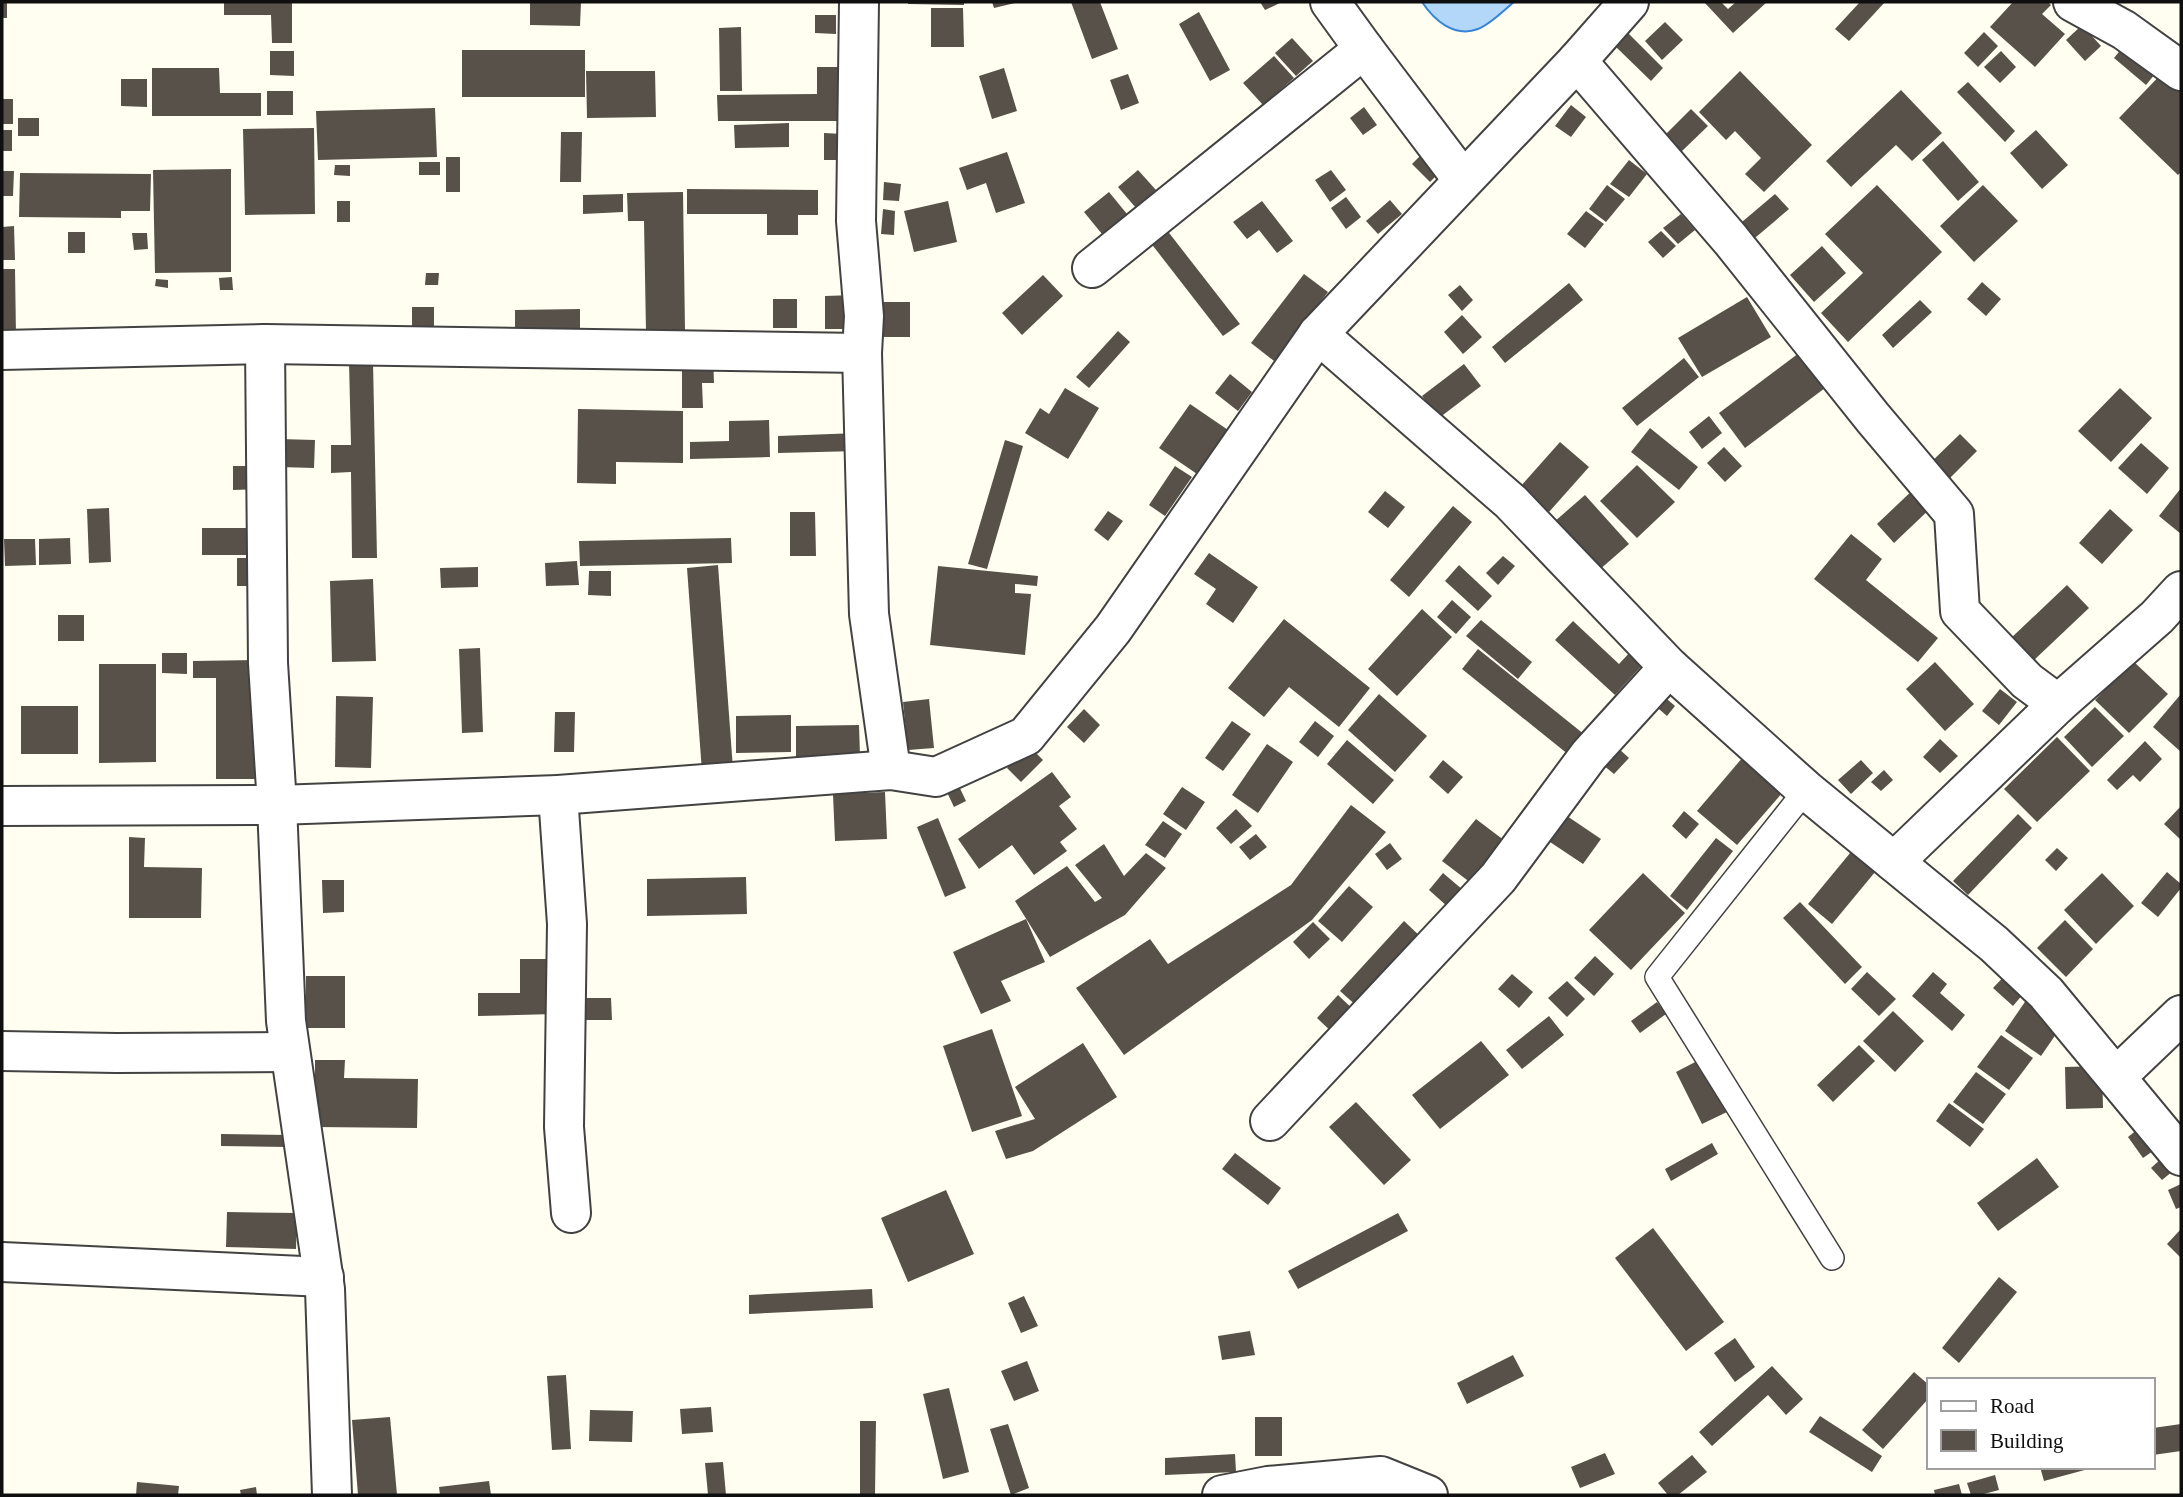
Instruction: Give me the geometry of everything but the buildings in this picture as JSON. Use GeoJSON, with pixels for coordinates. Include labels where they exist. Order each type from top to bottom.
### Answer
{"type":"FeatureCollection","features":[{"type":"Feature","properties":{"kind":"street"},"geometry":{"type":"LineString","coordinates":[[859,2],[856,221],[864,316],[862,353],[869,614],[891,770]]}},
{"type":"Feature","properties":{"kind":"street"},"geometry":{"type":"LineString","coordinates":[[1330,2],[1463,180]]}},
{"type":"Feature","properties":{"kind":"street"},"geometry":{"type":"LineString","coordinates":[[2,806],[277,805],[558,795],[891,770],[936,777],[1026,736],[1113,629],[1318,334],[1577,61],[1629,2]]}},
{"type":"Feature","properties":{"kind":"street"},"geometry":{"type":"LineString","coordinates":[[2073,2],[2132,16],[2181,71]]}},
{"type":"Feature","properties":{"kind":"street"},"geometry":{"type":"LineString","coordinates":[[1092,268],[1364,49]]}},
{"type":"Feature","properties":{"kind":"street"},"geometry":{"type":"LineString","coordinates":[[1577,61],[1731,240],[1873,418],[1954,514],[1961,611],[2027,681],[2058,704]]}},
{"type":"Feature","properties":{"kind":"street"},"geometry":{"type":"LineString","coordinates":[[1318,334],[1511,502],[1669,667],[1806,790],[1994,944],[2046,993],[2181,1156]]}},
{"type":"Feature","properties":{"kind":"street"},"geometry":{"type":"LineString","coordinates":[[2,350],[265,344],[862,353]]}},
{"type":"Feature","properties":{"kind":"street"},"geometry":{"type":"LineString","coordinates":[[265,344],[268,663],[286,1021],[324,1278],[332,1495]]}},
{"type":"Feature","properties":{"kind":"street"},"geometry":{"type":"LineString","coordinates":[[1894,862],[2058,704],[2157,617],[2181,591]]}},
{"type":"Feature","properties":{"kind":"street"},"geometry":{"type":"LineString","coordinates":[[1270,1121],[1498,878],[1589,755],[1669,667]]}},
{"type":"Feature","properties":{"kind":"street"},"geometry":{"type":"LineString","coordinates":[[558,795],[567,924],[564,1128],[571,1213]]}},
{"type":"Feature","properties":{"kind":"street"},"geometry":{"type":"LineString","coordinates":[[2116,1077],[2181,1015]]}},
{"type":"Feature","properties":{"kind":"street"},"geometry":{"type":"LineString","coordinates":[[2,1051],[290,1052]]}},
{"type":"Feature","properties":{"kind":"street"},"geometry":{"type":"LineString","coordinates":[[2,1262],[324,1278]]}},
{"type":"Feature","properties":{"kind":"street"},"geometry":{"type":"LineString","coordinates":[[1222,1495],[1268,1486],[1381,1476],[1428,1495]]}},
{"type":"Feature","properties":{"kind":"lane"},"geometry":{"type":"LineString","coordinates":[[1806,790],[1657,977],[1832,1258]]}},
{"type":"Feature","properties":{"kind":"water"},"geometry":{"type":"Polygon","coordinates":[[[1422,2],[1514,2],[1488,24],[1478,29],[1461,31],[1445,26],[1422,2]]]}}]}
